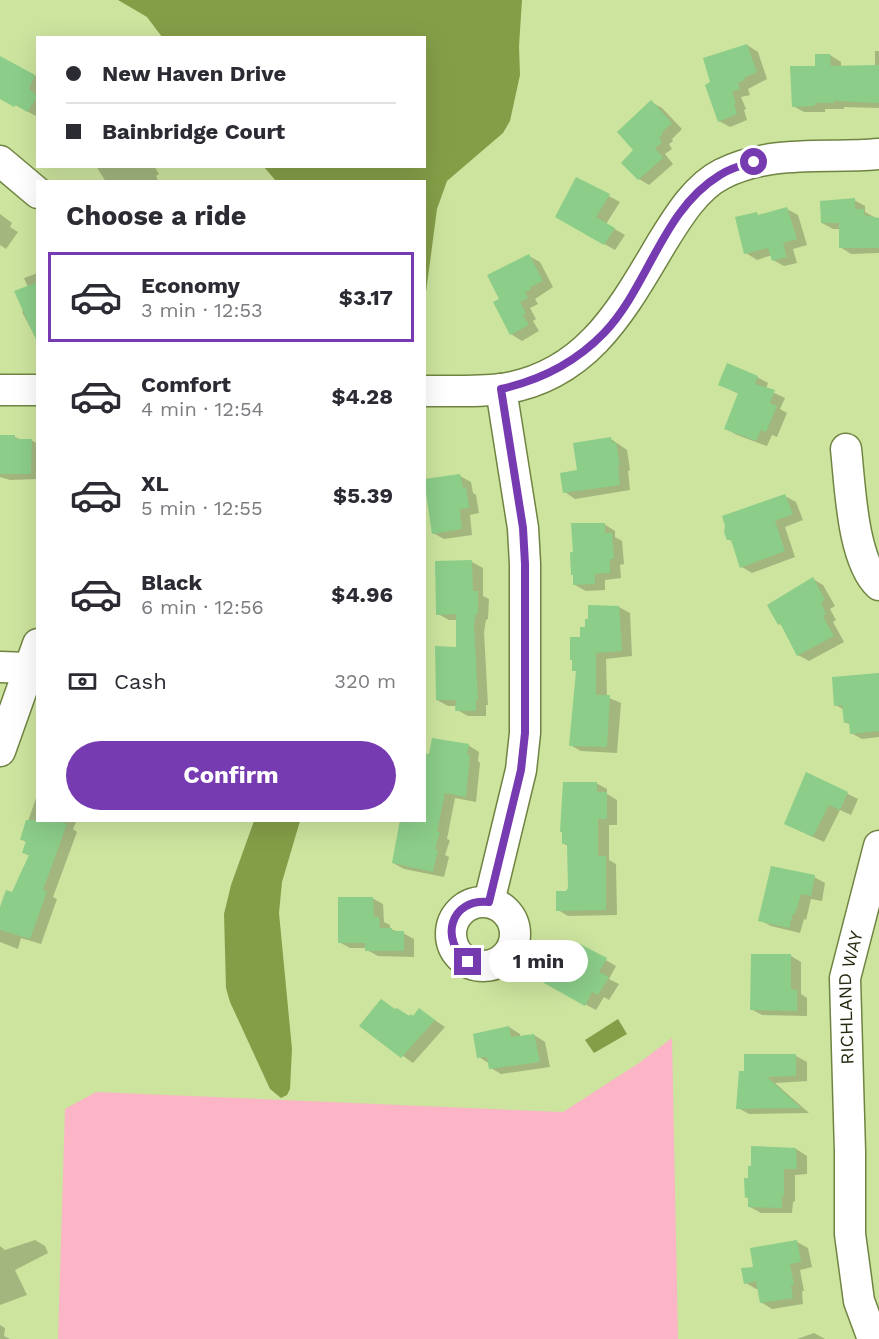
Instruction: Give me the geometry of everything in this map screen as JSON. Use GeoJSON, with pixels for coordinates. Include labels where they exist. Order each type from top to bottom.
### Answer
{"type":"FeatureCollection","features":[{"type":"Feature","properties":{"kind":"street"},"geometry":{"type":"LineString","coordinates":[[426,391],[501,389],[523,384],[548,374],[577,357],[605,332],[622,310],[681,211],[700,191],[720,175],[742,165],[767,159],[879,154]]}},
{"type":"Feature","properties":{"kind":"street"},"geometry":{"type":"LineString","coordinates":[[0,161],[36,191]]}},
{"type":"Feature","properties":{"kind":"street"},"geometry":{"type":"LineString","coordinates":[[489,902],[521,770],[525,733],[523,528],[501,389]]}},
{"type":"Feature","properties":{"kind":"street"},"geometry":{"type":"LineString","coordinates":[[0,390],[36,390]]}},
{"type":"Feature","properties":{"kind":"street"},"geometry":{"type":"LineString","coordinates":[[846,449],[853,517],[860,548],[874,580],[879,585]]}},
{"type":"Feature","properties":{"kind":"street"},"geometry":{"type":"LineString","coordinates":[[0,667],[33,656]]}},
{"type":"Feature","properties":{"kind":"street"},"geometry":{"type":"LineString","coordinates":[[0,751],[33,656]]}},
{"type":"Feature","properties":{"kind":"street","name":"RICHLAND WAY"},"geometry":{"type":"LineString","coordinates":[[872,1326],[859,1301],[850,1234],[845,978],[879,846]]}},
{"type":"Feature","properties":{"kind":"shaded area"},"geometry":{"type":"Polygon","coordinates":[[[118,0],[522,0],[520,75],[510,121],[503,133],[447,181],[437,209],[426,292],[426,180],[275,180],[265,168],[426,168],[426,36],[161,36],[147,17],[118,0]]]}},
{"type":"Feature","properties":{"kind":"shaded area"},"geometry":{"type":"Polygon","coordinates":[[[254,822],[300,822],[282,882],[279,913],[292,1049],[290,1089],[287,1095],[281,1098],[270,1089],[230,1002],[226,988],[224,914],[231,885],[254,822]]]}},
{"type":"Feature","properties":{"kind":"shaded area"},"geometry":{"type":"Polygon","coordinates":[[[618,1019],[627,1034],[594,1053],[585,1040],[618,1019]]]}},
{"type":"Feature","properties":{"kind":"shaded area"},"geometry":{"type":"Polygon","coordinates":[[[672,1038],[678,1339],[58,1339],[65,1109],[96,1092],[563,1112],[639,1063],[672,1038]]]}},
{"type":"Feature","properties":{"kind":"building"},"geometry":{"type":"Polygon","coordinates":[[[747,44],[757,72],[744,78],[745,80],[738,83],[740,89],[732,92],[737,114],[718,122],[705,85],[710,82],[703,58],[747,44]]]}},
{"type":"Feature","properties":{"kind":"building"},"geometry":{"type":"Polygon","coordinates":[[[815,54],[830,54],[831,66],[879,65],[879,103],[834,101],[834,103],[815,103],[815,106],[792,107],[790,66],[815,66],[815,54]]]}},
{"type":"Feature","properties":{"kind":"building"},"geometry":{"type":"Polygon","coordinates":[[[0,56],[35,75],[29,89],[36,94],[36,99],[27,112],[0,99],[0,56]]]}},
{"type":"Feature","properties":{"kind":"building"},"geometry":{"type":"Polygon","coordinates":[[[651,100],[672,123],[662,132],[659,138],[662,143],[655,148],[663,158],[638,180],[621,163],[633,150],[617,132],[651,100]]]}},
{"type":"Feature","properties":{"kind":"building"},"geometry":{"type":"Polygon","coordinates":[[[576,177],[610,194],[596,217],[615,228],[604,245],[555,217],[576,177]]]}},
{"type":"Feature","properties":{"kind":"building"},"geometry":{"type":"Polygon","coordinates":[[[855,198],[855,209],[864,209],[864,215],[879,218],[879,248],[839,248],[839,223],[821,223],[820,201],[855,198]]]}},
{"type":"Feature","properties":{"kind":"building"},"geometry":{"type":"Polygon","coordinates":[[[787,207],[797,239],[783,243],[787,257],[772,261],[768,248],[744,254],[735,217],[757,212],[758,215],[787,207]]]}},
{"type":"Feature","properties":{"kind":"building"},"geometry":{"type":"Polygon","coordinates":[[[529,254],[543,281],[530,287],[531,289],[525,292],[528,298],[520,302],[526,313],[523,315],[529,325],[510,335],[493,302],[499,299],[487,275],[529,254]]]}},
{"type":"Feature","properties":{"kind":"building"},"geometry":{"type":"Polygon","coordinates":[[[36,283],[36,340],[14,291],[36,283]]]}},
{"type":"Feature","properties":{"kind":"building"},"geometry":{"type":"Polygon","coordinates":[[[727,363],[758,376],[755,384],[775,390],[770,403],[777,406],[766,432],[761,430],[756,441],[724,429],[738,393],[718,385],[727,363]]]}},
{"type":"Feature","properties":{"kind":"building"},"geometry":{"type":"Polygon","coordinates":[[[0,435],[15,435],[15,439],[32,439],[31,474],[0,474],[0,435]]]}},
{"type":"Feature","properties":{"kind":"building"},"geometry":{"type":"Polygon","coordinates":[[[611,437],[612,443],[616,442],[620,465],[618,465],[620,485],[563,493],[560,473],[577,470],[573,443],[611,437]]]}},
{"type":"Feature","properties":{"kind":"building"},"geometry":{"type":"Polygon","coordinates":[[[460,474],[463,488],[466,487],[469,508],[460,509],[462,529],[432,534],[426,479],[460,474]]]}},
{"type":"Feature","properties":{"kind":"building"},"geometry":{"type":"Polygon","coordinates":[[[785,494],[793,514],[775,521],[785,551],[740,568],[731,540],[727,540],[724,532],[722,516],[785,494]]]}},
{"type":"Feature","properties":{"kind":"building"},"geometry":{"type":"Polygon","coordinates":[[[571,523],[605,523],[605,533],[612,533],[614,559],[610,559],[610,573],[595,574],[595,584],[573,585],[570,552],[573,552],[571,523]]]}},
{"type":"Feature","properties":{"kind":"building"},"geometry":{"type":"Polygon","coordinates":[[[472,560],[473,591],[478,591],[478,614],[476,614],[474,625],[478,700],[476,700],[476,711],[455,711],[456,700],[436,700],[435,646],[456,647],[456,614],[436,615],[435,561],[472,560]]]}},
{"type":"Feature","properties":{"kind":"building"},"geometry":{"type":"Polygon","coordinates":[[[813,577],[825,600],[821,603],[826,614],[823,616],[834,636],[797,656],[780,623],[778,625],[767,605],[813,577]]]}},
{"type":"Feature","properties":{"kind":"building"},"geometry":{"type":"Polygon","coordinates":[[[588,605],[619,606],[622,651],[596,653],[596,695],[610,695],[607,747],[569,746],[576,671],[572,671],[572,660],[570,660],[570,637],[580,637],[580,627],[585,627],[585,619],[588,619],[588,605]]]}},
{"type":"Feature","properties":{"kind":"building"},"geometry":{"type":"Polygon","coordinates":[[[879,673],[879,731],[850,734],[849,722],[844,723],[842,705],[834,706],[832,677],[879,673]]]}},
{"type":"Feature","properties":{"kind":"building"},"geometry":{"type":"Polygon","coordinates":[[[432,738],[469,744],[466,797],[445,793],[437,832],[440,832],[435,849],[438,850],[433,872],[392,863],[400,822],[426,822],[426,753],[429,754],[432,738]]]}},
{"type":"Feature","properties":{"kind":"building"},"geometry":{"type":"Polygon","coordinates":[[[806,772],[848,792],[840,810],[829,805],[813,837],[784,824],[806,772]]]}},
{"type":"Feature","properties":{"kind":"building"},"geometry":{"type":"Polygon","coordinates":[[[563,782],[597,782],[597,792],[607,792],[607,819],[598,819],[598,856],[606,856],[606,910],[556,911],[556,891],[566,891],[568,888],[567,844],[562,844],[562,832],[560,832],[563,782]]]}},
{"type":"Feature","properties":{"kind":"building"},"geometry":{"type":"Polygon","coordinates":[[[26,820],[67,824],[43,890],[47,892],[30,939],[0,930],[0,907],[6,890],[12,892],[29,855],[22,853],[26,841],[20,840],[26,820]]]}},
{"type":"Feature","properties":{"kind":"building"},"geometry":{"type":"Polygon","coordinates":[[[771,866],[815,875],[811,896],[801,894],[789,928],[758,921],[771,866]]]}},
{"type":"Feature","properties":{"kind":"building"},"geometry":{"type":"Polygon","coordinates":[[[338,897],[373,897],[374,917],[379,917],[380,928],[404,931],[404,951],[365,951],[365,943],[338,943],[338,897]]]}},
{"type":"Feature","properties":{"kind":"building"},"geometry":{"type":"Polygon","coordinates":[[[580,944],[607,958],[599,972],[609,977],[598,995],[592,992],[585,1006],[544,983],[555,963],[564,967],[572,952],[575,952],[580,944]]]}},
{"type":"Feature","properties":{"kind":"building"},"geometry":{"type":"Polygon","coordinates":[[[751,954],[791,954],[791,989],[797,990],[797,1011],[750,1010],[751,954]]]}},
{"type":"Feature","properties":{"kind":"building"},"geometry":{"type":"Polygon","coordinates":[[[381,999],[409,1016],[411,1014],[413,1016],[419,1008],[435,1020],[401,1058],[359,1026],[381,999]]]}},
{"type":"Feature","properties":{"kind":"building"},"geometry":{"type":"Polygon","coordinates":[[[509,1026],[511,1037],[534,1034],[540,1062],[489,1069],[487,1057],[477,1058],[473,1034],[509,1026]]]}},
{"type":"Feature","properties":{"kind":"building"},"geometry":{"type":"Polygon","coordinates":[[[744,1054],[796,1054],[796,1076],[767,1077],[801,1108],[736,1109],[739,1071],[744,1071],[744,1054]]]}},
{"type":"Feature","properties":{"kind":"building"},"geometry":{"type":"Polygon","coordinates":[[[751,1146],[796,1148],[797,1169],[784,1169],[782,1208],[748,1207],[744,1178],[748,1178],[748,1166],[751,1166],[751,1146]]]}},
{"type":"Feature","properties":{"kind":"building"},"geometry":{"type":"Polygon","coordinates":[[[797,1240],[801,1262],[790,1264],[794,1285],[791,1285],[793,1298],[760,1303],[756,1281],[744,1284],[741,1268],[753,1267],[750,1248],[797,1240]]]}},
{"type":"Feature","properties":{"kind":"route"},"geometry":{"type":"LineString","coordinates":[[468,962],[454,947],[451,937],[452,927],[456,916],[462,909],[472,903],[489,902],[521,770],[525,733],[523,528],[501,389],[523,384],[548,374],[577,357],[605,332],[622,310],[681,211],[700,191],[720,175],[754,162]]}}]}
